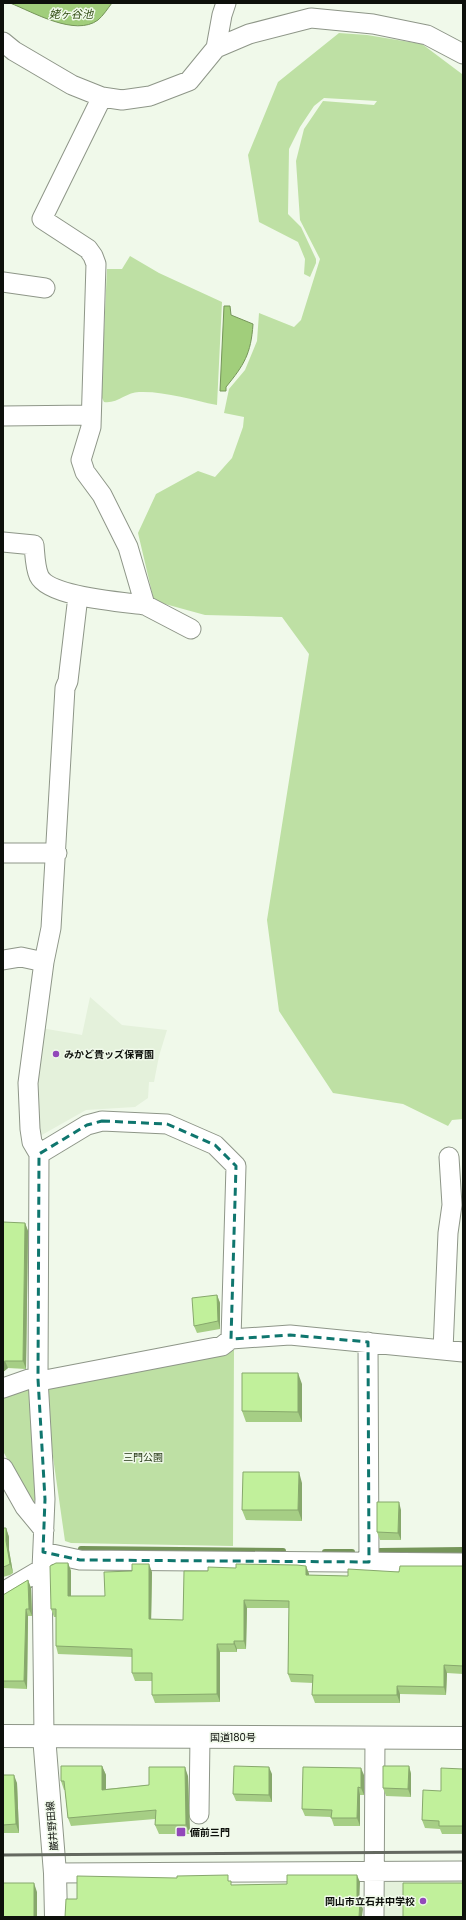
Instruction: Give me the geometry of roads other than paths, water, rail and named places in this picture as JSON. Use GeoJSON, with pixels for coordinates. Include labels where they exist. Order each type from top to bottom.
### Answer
{"type":"FeatureCollection","features":[{"type":"Feature","properties":{"kind":"main road","name":"国道180号"},"geometry":{"type":"LineString","coordinates":[[3,1736],[463,1738]]}},
{"type":"Feature","properties":{"kind":"main road","name":"巌井野田線"},"geometry":{"type":"LineString","coordinates":[[44,1736],[55,1872],[56,1917]]}},
{"type":"Feature","properties":{"kind":"street"},"geometry":{"type":"LineString","coordinates":[[216,48],[222,15],[226,3]]}},
{"type":"Feature","properties":{"kind":"street"},"geometry":{"type":"LineString","coordinates":[[3,42],[14,51],[72,85],[102,97],[122,100],[150,96],[189,81],[216,48],[249,34],[311,18],[373,24],[427,35],[463,54]]}},
{"type":"Feature","properties":{"kind":"street"},"geometry":{"type":"LineString","coordinates":[[102,97],[42,219],[88,249],[96,264],[91,427],[81,460],[83,466],[102,495],[128,547],[145,605]]}},
{"type":"Feature","properties":{"kind":"street"},"geometry":{"type":"LineString","coordinates":[[3,282],[45,288]]}},
{"type":"Feature","properties":{"kind":"street"},"geometry":{"type":"LineString","coordinates":[[3,416],[91,415]]}},
{"type":"Feature","properties":{"kind":"street"},"geometry":{"type":"LineString","coordinates":[[3,542],[34,545],[39,577],[45,583],[54,588],[78,596],[145,605],[191,629]]}},
{"type":"Feature","properties":{"kind":"street"},"geometry":{"type":"LineString","coordinates":[[44,1736],[42,1560],[45,1499],[38,1379],[37,1275],[39,1154],[32,1142],[28,1083],[44,962],[51,928],[57,853],[65,688],[68,681],[78,596]]}},
{"type":"Feature","properties":{"kind":"street"},"geometry":{"type":"LineString","coordinates":[[3,853],[57,853]]}},
{"type":"Feature","properties":{"kind":"street"},"geometry":{"type":"LineString","coordinates":[[3,960],[21,957],[44,962]]}},
{"type":"Feature","properties":{"kind":"street"},"geometry":{"type":"LineString","coordinates":[[39,1154],[87,1125],[102,1121],[167,1124],[215,1145],[236,1166],[231,1339]]}},
{"type":"Feature","properties":{"kind":"street"},"geometry":{"type":"LineString","coordinates":[[443,1350],[448,1233],[452,1205],[448,1157]]}},
{"type":"Feature","properties":{"kind":"street"},"geometry":{"type":"LineString","coordinates":[[3,1388],[29,1379],[45,1380],[222,1346],[231,1339],[290,1335],[463,1352]]}},
{"type":"Feature","properties":{"kind":"street"},"geometry":{"type":"LineString","coordinates":[[368,1342],[369,1562]]}},
{"type":"Feature","properties":{"kind":"street"},"geometry":{"type":"LineString","coordinates":[[3,1468],[25,1508],[44,1530]]}},
{"type":"Feature","properties":{"kind":"street"},"geometry":{"type":"LineString","coordinates":[[3,1592],[42,1560],[251,1560],[463,1563]]}},
{"type":"Feature","properties":{"kind":"street"},"geometry":{"type":"LineString","coordinates":[[199,1814],[200,1737]]}},
{"type":"Feature","properties":{"kind":"street"},"geometry":{"type":"LineString","coordinates":[[374,1917],[375,1737]]}},
{"type":"Feature","properties":{"kind":"street"},"geometry":{"type":"LineString","coordinates":[[55,1872],[463,1871]]}},
{"type":"Feature","properties":{"kind":"water","name":"姥ヶ谷池"},"geometry":{"type":"Polygon","coordinates":[[[10,3],[112,3],[98,20],[89,25],[78,26],[42,17],[10,3]]]}},
{"type":"Feature","properties":{"kind":"water"},"geometry":{"type":"Polygon","coordinates":[[[224,306],[230,306],[231,315],[253,324],[246,358],[238,372],[226,387],[226,391],[220,391],[224,306]]]}},
{"type":"Feature","properties":{"kind":"waterway"},"geometry":{"type":"LineString","coordinates":[[81,1549],[283,1551]]}},
{"type":"Feature","properties":{"kind":"waterway"},"geometry":{"type":"LineString","coordinates":[[380,1551],[463,1550]]}},
{"type":"Feature","properties":{"kind":"waterway"},"geometry":{"type":"LineString","coordinates":[[325,1552],[352,1552]]}},
{"type":"Feature","properties":{"kind":"railway"},"geometry":{"type":"LineString","coordinates":[[3,1855],[463,1852]]}},
{"type":"Feature","properties":{"kind":"place","name":"みかど貴ッズ保育園"},"geometry":{"type":"Point","coordinates":[56,1054]}},
{"type":"Feature","properties":{"kind":"place","name":"備前三門"},"geometry":{"type":"Point","coordinates":[181,1832]}},
{"type":"Feature","properties":{"kind":"place","name":"岡山市立石井中学校"},"geometry":{"type":"Point","coordinates":[423,1901]}},
{"type":"Feature","properties":{"kind":"park label","name":"三門公園"},"geometry":{"type":"Point","coordinates":[143,1457]}}]}
